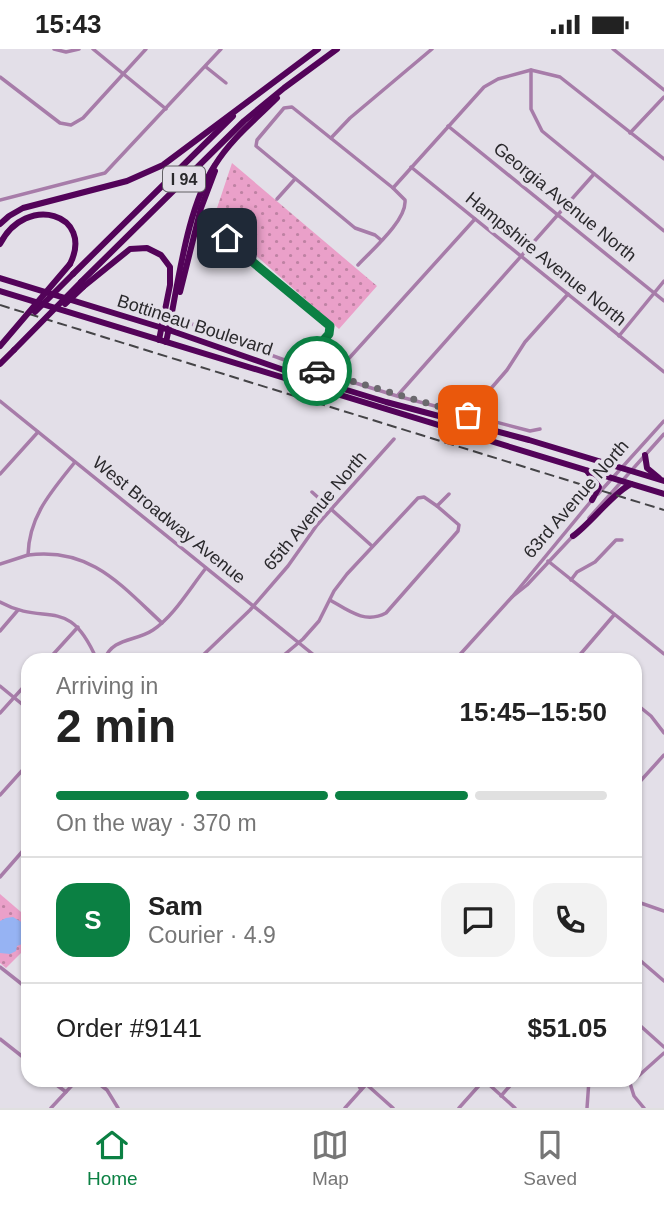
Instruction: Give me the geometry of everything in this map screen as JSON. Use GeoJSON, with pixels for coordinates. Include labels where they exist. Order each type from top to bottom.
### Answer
{"type":"FeatureCollection","features":[{"type":"Feature","properties":{"kind":"highway","name":"I 94"},"geometry":{"type":"LineString","coordinates":[[0,346],[211,137],[267,88],[318,49]]}},
{"type":"Feature","properties":{"kind":"highway","name":"I 94"},"geometry":{"type":"LineString","coordinates":[[82,285],[226,138],[293,81],[337,49]]}},
{"type":"Feature","properties":{"kind":"highway"},"geometry":{"type":"LineString","coordinates":[[162,341],[172,313],[197,204],[213,168],[224,151],[293,81]]}},
{"type":"Feature","properties":{"kind":"highway"},"geometry":{"type":"LineString","coordinates":[[0,224],[23,208],[127,181],[157,169],[267,88]]}},
{"type":"Feature","properties":{"kind":"highway"},"geometry":{"type":"LineString","coordinates":[[0,244],[12,227],[22,219],[39,214],[52,215],[65,222],[74,235],[75,251],[70,264],[0,346]]}},
{"type":"Feature","properties":{"kind":"highway"},"geometry":{"type":"LineString","coordinates":[[0,364],[82,285],[126,251],[138,247],[151,250],[170,267],[166,329]]}},
{"type":"Feature","properties":{"kind":"highway","name":"Bottineau Boulevard"},"geometry":{"type":"LineString","coordinates":[[0,278],[166,329],[349,391],[529,440],[664,481]]}},
{"type":"Feature","properties":{"kind":"highway","name":"Bottineau Boulevard"},"geometry":{"type":"LineString","coordinates":[[0,291],[664,494]]}},
{"type":"Feature","properties":{"kind":"highway"},"geometry":{"type":"LineString","coordinates":[[646,455],[647,468],[664,481]]}},
{"type":"Feature","properties":{"kind":"highway"},"geometry":{"type":"LineString","coordinates":[[586,470],[599,487],[592,500]]}},
{"type":"Feature","properties":{"kind":"highway"},"geometry":{"type":"LineString","coordinates":[[573,536],[623,489],[632,484]]}},
{"type":"Feature","properties":{"kind":"street"},"geometry":{"type":"LineString","coordinates":[[54,49],[66,53],[79,49]]}},
{"type":"Feature","properties":{"kind":"street"},"geometry":{"type":"LineString","coordinates":[[93,49],[166,109]]}},
{"type":"Feature","properties":{"kind":"street"},"geometry":{"type":"LineString","coordinates":[[0,77],[56,121],[71,125],[83,118],[146,49]]}},
{"type":"Feature","properties":{"kind":"street"},"geometry":{"type":"LineString","coordinates":[[0,200],[105,173],[221,49]]}},
{"type":"Feature","properties":{"kind":"street"},"geometry":{"type":"LineString","coordinates":[[331,138],[350,118],[432,49]]}},
{"type":"Feature","properties":{"kind":"street"},"geometry":{"type":"LineString","coordinates":[[613,49],[664,90]]}},
{"type":"Feature","properties":{"kind":"street"},"geometry":{"type":"LineString","coordinates":[[206,66],[226,83]]}},
{"type":"Feature","properties":{"kind":"street"},"geometry":{"type":"LineString","coordinates":[[393,188],[478,93],[491,82],[531,70],[560,76],[664,159]]}},
{"type":"Feature","properties":{"kind":"street"},"geometry":{"type":"LineString","coordinates":[[531,70],[531,109],[537,124],[664,231]]}},
{"type":"Feature","properties":{"kind":"street"},"geometry":{"type":"LineString","coordinates":[[630,133],[664,97]]}},
{"type":"Feature","properties":{"kind":"street"},"geometry":{"type":"LineString","coordinates":[[358,265],[381,240],[401,218],[405,200],[292,107],[285,108],[257,140],[256,146],[355,228],[381,240]]}},
{"type":"Feature","properties":{"kind":"street","name":"Georgia Avenue North"},"geometry":{"type":"LineString","coordinates":[[448,126],[664,301]]}},
{"type":"Feature","properties":{"kind":"street","name":"Hampshire Avenue North"},"geometry":{"type":"LineString","coordinates":[[411,167],[664,372]]}},
{"type":"Feature","properties":{"kind":"street"},"geometry":{"type":"LineString","coordinates":[[397,396],[594,174]]}},
{"type":"Feature","properties":{"kind":"street"},"geometry":{"type":"LineString","coordinates":[[277,199],[295,179]]}},
{"type":"Feature","properties":{"kind":"street"},"geometry":{"type":"LineString","coordinates":[[333,376],[475,219]]}},
{"type":"Feature","properties":{"kind":"street"},"geometry":{"type":"LineString","coordinates":[[227,238],[330,326],[329,334],[301,366]]}},
{"type":"Feature","properties":{"kind":"street"},"geometry":{"type":"LineString","coordinates":[[618,336],[664,281]]}},
{"type":"Feature","properties":{"kind":"street"},"geometry":{"type":"LineString","coordinates":[[468,415],[507,370],[525,342],[568,294]]}},
{"type":"Feature","properties":{"kind":"street"},"geometry":{"type":"LineString","coordinates":[[189,321],[197,328],[301,366],[397,396],[530,431],[540,429]]}},
{"type":"Feature","properties":{"kind":"street","name":"West Broadway Avenue"},"geometry":{"type":"LineString","coordinates":[[0,401],[311,653]]}},
{"type":"Feature","properties":{"kind":"street","name":"63rd Avenue North"},"geometry":{"type":"LineString","coordinates":[[461,653],[512,597],[592,500],[664,421]]}},
{"type":"Feature","properties":{"kind":"street"},"geometry":{"type":"LineString","coordinates":[[0,473],[38,432]]}},
{"type":"Feature","properties":{"kind":"street","name":"63rd Avenue North"},"geometry":{"type":"LineString","coordinates":[[512,597],[549,562],[664,434]]}},
{"type":"Feature","properties":{"kind":"street","name":"65th Avenue North"},"geometry":{"type":"LineString","coordinates":[[205,653],[288,566],[331,509],[394,439]]}},
{"type":"Feature","properties":{"kind":"street"},"geometry":{"type":"LineString","coordinates":[[28,555],[32,526],[40,507],[75,462]]}},
{"type":"Feature","properties":{"kind":"street"},"geometry":{"type":"LineString","coordinates":[[312,492],[372,546]]}},
{"type":"Feature","properties":{"kind":"street"},"geometry":{"type":"LineString","coordinates":[[438,506],[449,494]]}},
{"type":"Feature","properties":{"kind":"street"},"geometry":{"type":"LineString","coordinates":[[286,653],[319,621],[330,600],[340,583],[418,498],[424,497],[438,506],[459,525],[458,531],[386,613],[373,618],[361,617],[330,600]]}},
{"type":"Feature","properties":{"kind":"street"},"geometry":{"type":"LineString","coordinates":[[571,580],[577,572],[595,562],[616,540],[622,540]]}},
{"type":"Feature","properties":{"kind":"street"},"geometry":{"type":"LineString","coordinates":[[0,564],[28,555],[63,555],[97,567],[116,580],[162,623]]}},
{"type":"Feature","properties":{"kind":"street"},"geometry":{"type":"LineString","coordinates":[[544,558],[664,654]]}},
{"type":"Feature","properties":{"kind":"street"},"geometry":{"type":"LineString","coordinates":[[109,653],[115,644],[144,635],[162,623],[206,568]]}},
{"type":"Feature","properties":{"kind":"street"},"geometry":{"type":"LineString","coordinates":[[0,602],[18,610],[54,614],[68,619],[89,640],[94,653]]}},
{"type":"Feature","properties":{"kind":"street"},"geometry":{"type":"LineString","coordinates":[[0,631],[18,610]]}},
{"type":"Feature","properties":{"kind":"street"},"geometry":{"type":"LineString","coordinates":[[584,653],[614,615]]}},
{"type":"Feature","properties":{"kind":"street"},"geometry":{"type":"LineString","coordinates":[[55,653],[78,628]]}},
{"type":"Feature","properties":{"kind":"street"},"geometry":{"type":"LineString","coordinates":[[0,685],[21,703]]}},
{"type":"Feature","properties":{"kind":"street"},"geometry":{"type":"LineString","coordinates":[[0,713],[21,690]]}},
{"type":"Feature","properties":{"kind":"street"},"geometry":{"type":"LineString","coordinates":[[642,708],[664,733]]}},
{"type":"Feature","properties":{"kind":"street"},"geometry":{"type":"LineString","coordinates":[[642,779],[664,755]]}},
{"type":"Feature","properties":{"kind":"street"},"geometry":{"type":"LineString","coordinates":[[0,795],[21,772]]}},
{"type":"Feature","properties":{"kind":"street"},"geometry":{"type":"LineString","coordinates":[[0,877],[21,853]]}},
{"type":"Feature","properties":{"kind":"street"},"geometry":{"type":"LineString","coordinates":[[642,903],[664,911]]}},
{"type":"Feature","properties":{"kind":"street"},"geometry":{"type":"LineString","coordinates":[[642,962],[664,981]]}},
{"type":"Feature","properties":{"kind":"street"},"geometry":{"type":"LineString","coordinates":[[0,967],[21,984]]}},
{"type":"Feature","properties":{"kind":"street"},"geometry":{"type":"LineString","coordinates":[[642,1027],[664,1047]]}},
{"type":"Feature","properties":{"kind":"street"},"geometry":{"type":"LineString","coordinates":[[0,1039],[21,1056]]}},
{"type":"Feature","properties":{"kind":"street"},"geometry":{"type":"LineString","coordinates":[[642,1072],[664,1053]]}},
{"type":"Feature","properties":{"kind":"street"},"geometry":{"type":"LineString","coordinates":[[59,1087],[66,1092]]}},
{"type":"Feature","properties":{"kind":"street"},"geometry":{"type":"LineString","coordinates":[[51,1108],[71,1087]]}},
{"type":"Feature","properties":{"kind":"street"},"geometry":{"type":"LineString","coordinates":[[103,1087],[118,1108]]}},
{"type":"Feature","properties":{"kind":"street"},"geometry":{"type":"LineString","coordinates":[[345,1108],[364,1087]]}},
{"type":"Feature","properties":{"kind":"street"},"geometry":{"type":"LineString","coordinates":[[373,1087],[393,1108]]}},
{"type":"Feature","properties":{"kind":"street"},"geometry":{"type":"LineString","coordinates":[[459,1108],[478,1087]]}},
{"type":"Feature","properties":{"kind":"street"},"geometry":{"type":"LineString","coordinates":[[491,1087],[514,1108]]}},
{"type":"Feature","properties":{"kind":"street"},"geometry":{"type":"LineString","coordinates":[[501,1096],[509,1087]]}},
{"type":"Feature","properties":{"kind":"street"},"geometry":{"type":"LineString","coordinates":[[587,1108],[588,1087]]}},
{"type":"Feature","properties":{"kind":"street"},"geometry":{"type":"LineString","coordinates":[[633,1087],[634,1097],[644,1108]]}},
{"type":"Feature","properties":{"kind":"shaded area"},"geometry":{"type":"Polygon","coordinates":[[[232,163],[377,286],[339,329],[227,230],[212,242],[206,241],[232,163]]]}},
{"type":"Feature","properties":{"kind":"shaded area"},"geometry":{"type":"Polygon","coordinates":[[[0,894],[21,912],[21,953],[6,968],[0,963],[0,894]]]}},
{"type":"Feature","properties":{"kind":"water"},"geometry":{"type":"Polygon","coordinates":[[[13,917],[21,922],[21,944],[10,954],[0,953],[0,921],[13,917]]]}},
{"type":"Feature","properties":{"kind":"railway"},"geometry":{"type":"LineString","coordinates":[[0,305],[664,510]]}},
{"type":"Feature","properties":{"kind":"way so far"},"geometry":{"type":"LineString","coordinates":[[317,371],[468,415]]}},
{"type":"Feature","properties":{"kind":"route"},"geometry":{"type":"LineString","coordinates":[[227,238],[330,326],[329,334],[301,366],[317,371]]}}]}
